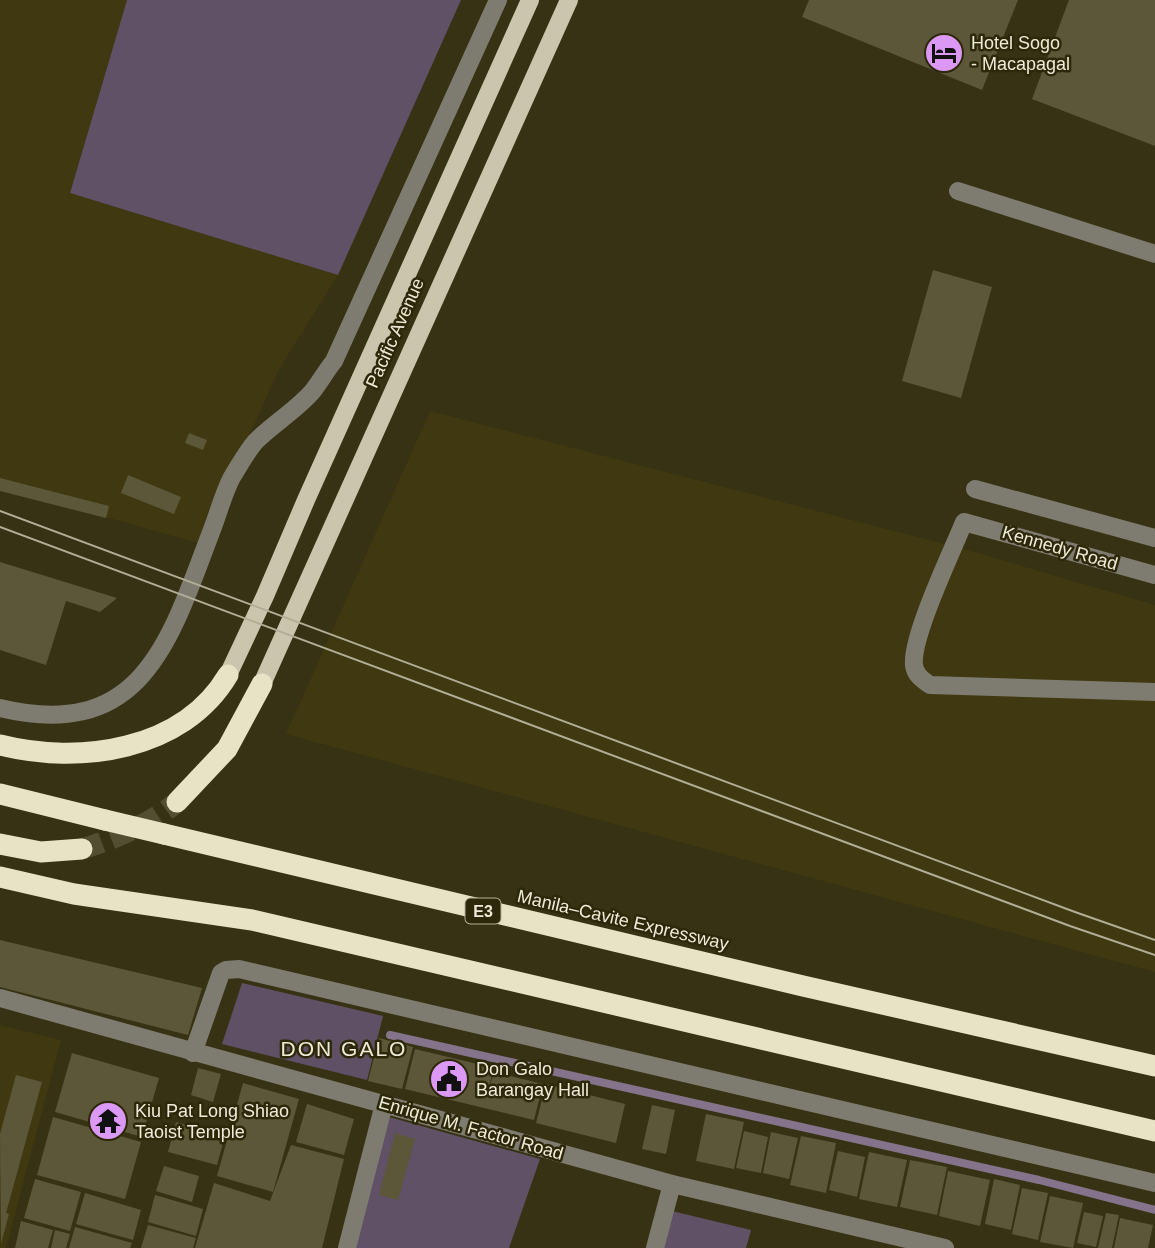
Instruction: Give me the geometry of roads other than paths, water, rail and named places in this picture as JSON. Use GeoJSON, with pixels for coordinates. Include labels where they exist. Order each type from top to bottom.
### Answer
{"type":"FeatureCollection","features":[{"type":"Feature","properties":{"kind":"highway"},"geometry":{"type":"LineString","coordinates":[[0,745],[37,753],[62,754],[101,751],[136,744],[161,733],[190,715],[214,694],[229,675]]}},
{"type":"Feature","properties":{"kind":"highway"},"geometry":{"type":"LineString","coordinates":[[177,802],[227,749],[262,684]]}},
{"type":"Feature","properties":{"kind":"highway","name":"Manila–Cavite Expressway"},"geometry":{"type":"LineString","coordinates":[[0,794],[803,986],[1155,1066]]}},
{"type":"Feature","properties":{"kind":"highway"},"geometry":{"type":"LineString","coordinates":[[0,845],[41,852],[82,849]]}},
{"type":"Feature","properties":{"kind":"highway"},"geometry":{"type":"LineString","coordinates":[[0,877],[74,894],[252,920],[1155,1131]]}},
{"type":"Feature","properties":{"kind":"main road","name":"Pacific Avenue"},"geometry":{"type":"LineString","coordinates":[[229,675],[530,0]]}},
{"type":"Feature","properties":{"kind":"main road","name":"Pacific Avenue"},"geometry":{"type":"LineString","coordinates":[[262,684],[569,0]]}},
{"type":"Feature","properties":{"kind":"street"},"geometry":{"type":"LineString","coordinates":[[0,708],[23,714],[52,716],[80,713],[116,699],[141,678],[159,655],[177,620],[231,479],[255,443],[311,392],[334,361],[498,0]]}},
{"type":"Feature","properties":{"kind":"street"},"geometry":{"type":"LineString","coordinates":[[958,191],[1155,254]]}},
{"type":"Feature","properties":{"kind":"street","name":"Kennedy Road"},"geometry":{"type":"LineString","coordinates":[[975,489],[1155,538]]}},
{"type":"Feature","properties":{"kind":"street","name":"Kennedy Road"},"geometry":{"type":"LineString","coordinates":[[1155,575],[964,522],[915,643],[914,667],[919,678],[930,685],[1155,692]]}},
{"type":"Feature","properties":{"kind":"street"},"geometry":{"type":"LineString","coordinates":[[193,1052],[221,973],[239,969],[1155,1183]]}},
{"type":"Feature","properties":{"kind":"street","name":"Enrique M. Factor Road"},"geometry":{"type":"LineString","coordinates":[[0,998],[672,1184],[945,1248]]}},
{"type":"Feature","properties":{"kind":"street"},"geometry":{"type":"LineString","coordinates":[[347,1248],[384,1104]]}},
{"type":"Feature","properties":{"kind":"street"},"geometry":{"type":"LineString","coordinates":[[655,1248],[672,1184]]}},
{"type":"Feature","properties":{"kind":"waterway"},"geometry":{"type":"LineString","coordinates":[[390,1035],[1039,1180],[1155,1210]]}},
{"type":"Feature","properties":{"kind":"tunnel"},"geometry":{"type":"LineString","coordinates":[[82,849],[132,830],[177,802]]}},
{"type":"Feature","properties":{"kind":"tram line"},"geometry":{"type":"LineString","coordinates":[[0,511],[1155,940]]}},
{"type":"Feature","properties":{"kind":"tram line"},"geometry":{"type":"LineString","coordinates":[[0,527],[1070,926],[1155,955]]}},
{"type":"Feature","properties":{"kind":"place","name":"Hotel Sogo - Macapagal"},"geometry":{"type":"Point","coordinates":[944,53]}},
{"type":"Feature","properties":{"kind":"place","name":"Don Galo Barangay Hall"},"geometry":{"type":"Point","coordinates":[449,1079]}},
{"type":"Feature","properties":{"kind":"place","name":"Kiu Pat Long Shiao Taoist Temple"},"geometry":{"type":"Point","coordinates":[108,1121]}},
{"type":"Feature","properties":{"kind":"district","name":"DON GALO"},"geometry":{"type":"Point","coordinates":[344,1048]}}]}
